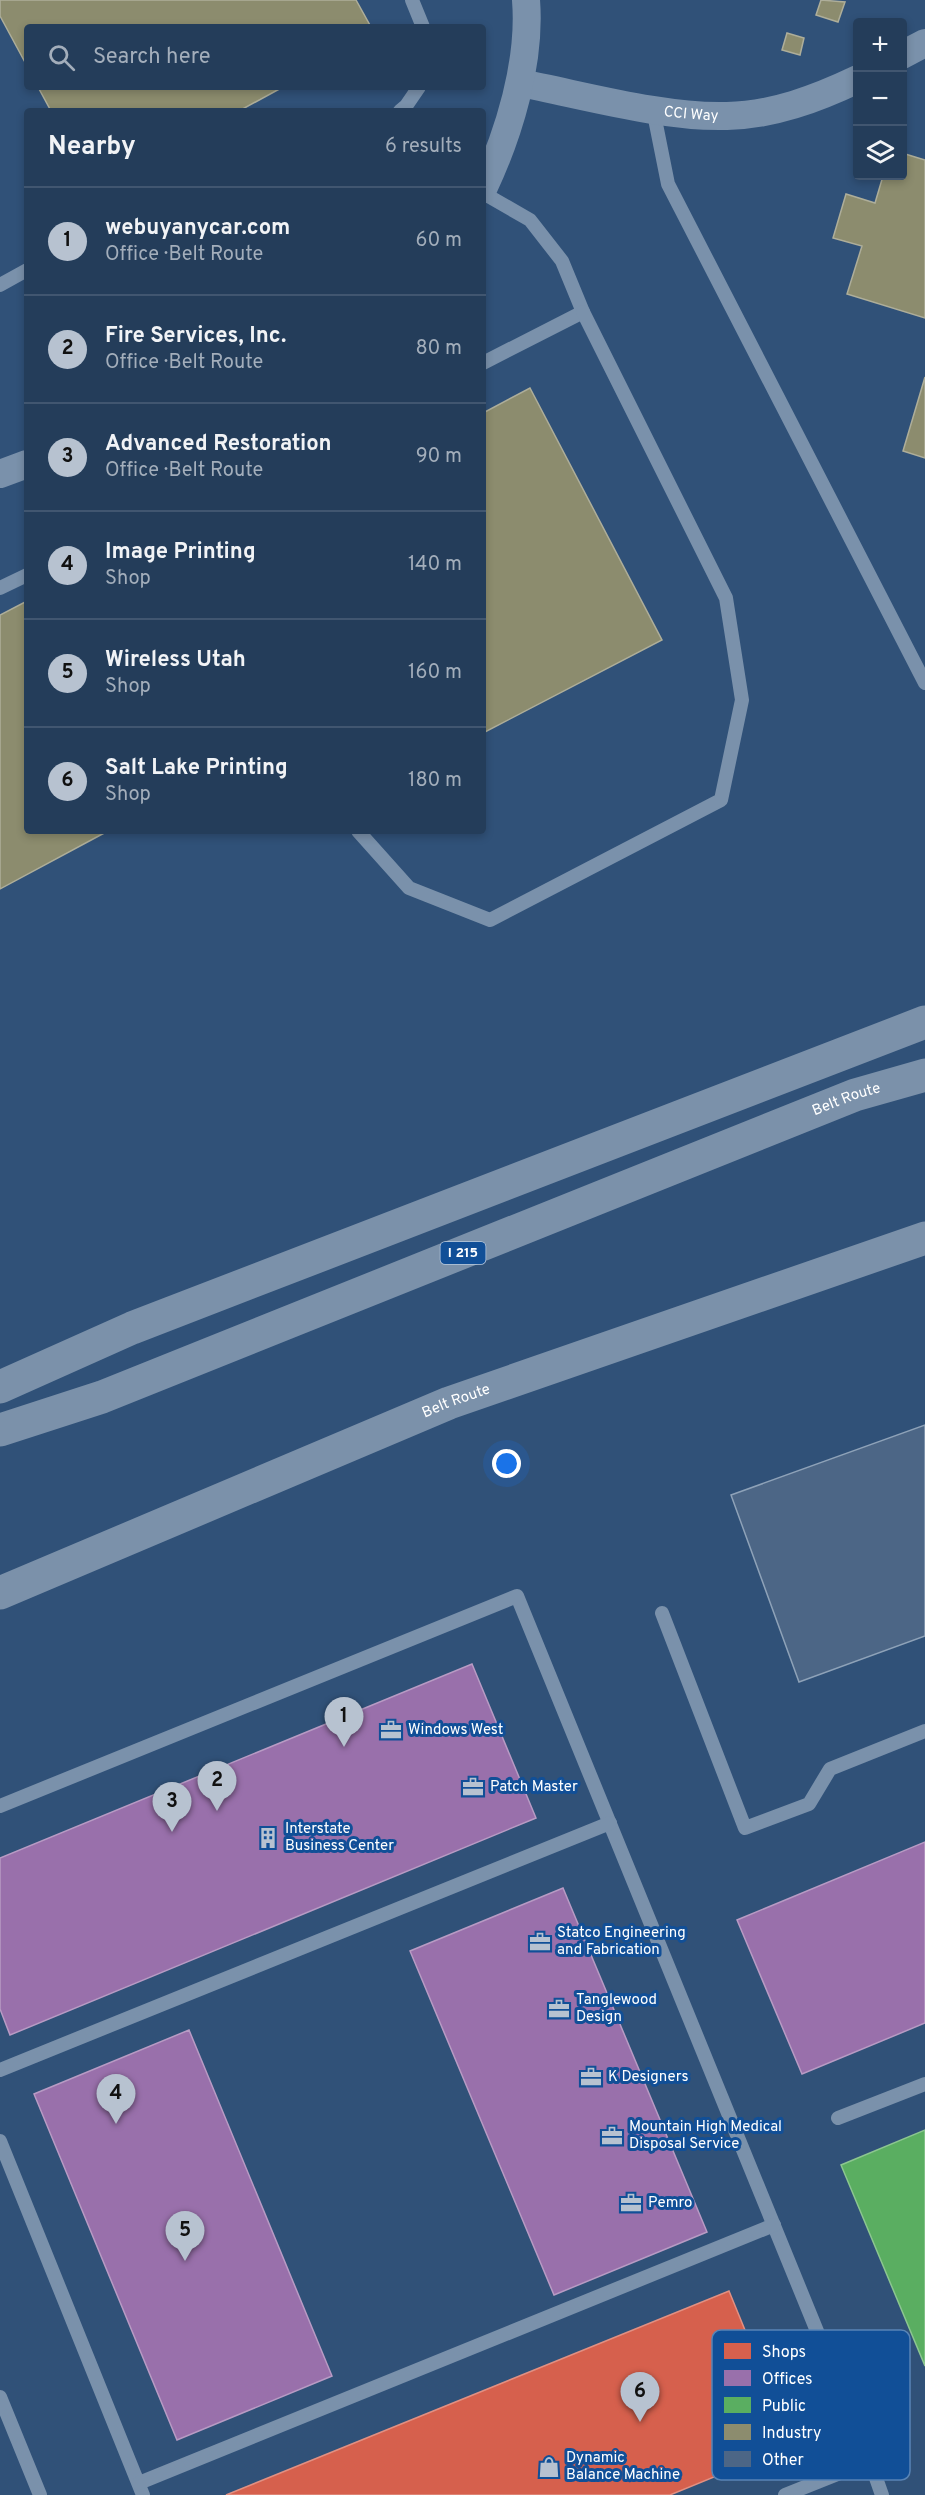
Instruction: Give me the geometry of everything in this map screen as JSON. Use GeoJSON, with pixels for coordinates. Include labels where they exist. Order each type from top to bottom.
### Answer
{"type":"FeatureCollection","features":[{"type":"Feature","properties":{"kind":"highway"},"geometry":{"type":"LineString","coordinates":[[0,1388],[132,1328],[925,1022]]}},
{"type":"Feature","properties":{"kind":"highway","name":"Belt Route"},"geometry":{"type":"LineString","coordinates":[[0,1430],[102,1397],[855,1095],[925,1075]]}},
{"type":"Feature","properties":{"kind":"highway","name":"Belt Route"},"geometry":{"type":"LineString","coordinates":[[0,1593],[449,1404],[924,1238]]}},
{"type":"Feature","properties":{"kind":"street"},"geometry":{"type":"LineString","coordinates":[[486,184],[498,157],[520,83],[526,0]]}},
{"type":"Feature","properties":{"kind":"street"},"geometry":{"type":"LineString","coordinates":[[907,53],[925,43]]}},
{"type":"Feature","properties":{"kind":"street","name":"CCI Way"},"geometry":{"type":"LineString","coordinates":[[520,83],[653,109],[727,116],[755,114],[813,99],[853,81]]}},
{"type":"Feature","properties":{"kind":"lane"},"geometry":{"type":"LineString","coordinates":[[412,0],[422,24]]}},
{"type":"Feature","properties":{"kind":"lane"},"geometry":{"type":"LineString","coordinates":[[404,108],[417,90]]}},
{"type":"Feature","properties":{"kind":"lane"},"geometry":{"type":"LineString","coordinates":[[653,109],[668,184],[925,683]]}},
{"type":"Feature","properties":{"kind":"lane"},"geometry":{"type":"LineString","coordinates":[[361,834],[409,888],[490,920],[721,800],[742,700],[726,598],[583,312],[562,261],[530,220],[486,193]]}},
{"type":"Feature","properties":{"kind":"lane"},"geometry":{"type":"LineString","coordinates":[[0,285],[24,272]]}},
{"type":"Feature","properties":{"kind":"lane"},"geometry":{"type":"LineString","coordinates":[[486,361],[583,312]]}},
{"type":"Feature","properties":{"kind":"lane"},"geometry":{"type":"LineString","coordinates":[[0,588],[24,576]]}},
{"type":"Feature","properties":{"kind":"lane"},"geometry":{"type":"LineString","coordinates":[[0,1806],[517,1596],[817,2330]]}},
{"type":"Feature","properties":{"kind":"lane"},"geometry":{"type":"LineString","coordinates":[[662,1613],[745,1828],[809,1804],[830,1769],[925,1731]]}},
{"type":"Feature","properties":{"kind":"lane"},"geometry":{"type":"LineString","coordinates":[[0,2070],[610,1823]]}},
{"type":"Feature","properties":{"kind":"lane"},"geometry":{"type":"LineString","coordinates":[[838,2118],[925,2084]]}},
{"type":"Feature","properties":{"kind":"lane"},"geometry":{"type":"LineString","coordinates":[[0,2141],[141,2489],[774,2225]]}},
{"type":"Feature","properties":{"kind":"lane"},"geometry":{"type":"LineString","coordinates":[[0,2397],[40,2495]]}},
{"type":"Feature","properties":{"kind":"lane"},"geometry":{"type":"LineString","coordinates":[[785,2495],[822,2480]]}},
{"type":"Feature","properties":{"kind":"lane"},"geometry":{"type":"LineString","coordinates":[[877,2480],[882,2495]]}},
{"type":"Feature","properties":{"kind":"building: Shops"},"geometry":{"type":"Polygon","coordinates":[[[729,2291],[745,2330],[712,2330],[712,2478],[670,2495],[226,2495],[729,2291]]]}},
{"type":"Feature","properties":{"kind":"building: Offices","name":"Interstate Business Center"},"geometry":{"type":"Polygon","coordinates":[[[472,1664],[536,1818],[10,2035],[0,2009],[0,1858],[472,1664]]]}},
{"type":"Feature","properties":{"kind":"building: Offices"},"geometry":{"type":"Polygon","coordinates":[[[925,1842],[925,2023],[802,2074],[737,1920],[925,1842]]]}},
{"type":"Feature","properties":{"kind":"building: Offices"},"geometry":{"type":"Polygon","coordinates":[[[563,1888],[707,2232],[554,2295],[410,1951],[563,1888]]]}},
{"type":"Feature","properties":{"kind":"building: Offices"},"geometry":{"type":"Polygon","coordinates":[[[189,2030],[332,2376],[177,2440],[34,2094],[189,2030]]]}},
{"type":"Feature","properties":{"kind":"building: Public"},"geometry":{"type":"Polygon","coordinates":[[[925,2130],[925,2366],[910,2330],[841,2165],[925,2130]]]}},
{"type":"Feature","properties":{"kind":"building: Industry"},"geometry":{"type":"Polygon","coordinates":[[[0,0],[356,0],[369,24],[24,24],[24,60],[0,16],[0,0]]]}},
{"type":"Feature","properties":{"kind":"building: Industry"},"geometry":{"type":"Polygon","coordinates":[[[821,0],[845,2],[838,22],[816,15],[821,0]]]}},
{"type":"Feature","properties":{"kind":"building: Industry"},"geometry":{"type":"Polygon","coordinates":[[[787,33],[804,38],[800,55],[782,50],[787,33]]]}},
{"type":"Feature","properties":{"kind":"building: Industry"},"geometry":{"type":"Polygon","coordinates":[[[40,90],[278,90],[244,108],[49,108],[40,90]]]}},
{"type":"Feature","properties":{"kind":"building: Industry"},"geometry":{"type":"Polygon","coordinates":[[[907,155],[925,160],[925,318],[847,294],[862,246],[833,238],[846,194],[875,203],[882,180],[907,180],[907,155]]]}},
{"type":"Feature","properties":{"kind":"building: Industry"},"geometry":{"type":"Polygon","coordinates":[[[925,377],[925,458],[903,451],[925,377]]]}},
{"type":"Feature","properties":{"kind":"building: Industry"},"geometry":{"type":"Polygon","coordinates":[[[530,388],[662,640],[486,731],[486,411],[530,388]]]}},
{"type":"Feature","properties":{"kind":"building: Industry"},"geometry":{"type":"Polygon","coordinates":[[[24,603],[24,834],[102,834],[0,889],[0,615],[24,603]]]}},
{"type":"Feature","properties":{"kind":"building: Other"},"geometry":{"type":"Polygon","coordinates":[[[925,1425],[925,1636],[799,1682],[731,1495],[925,1425]]]}},
{"type":"Feature","properties":{"kind":"place","name":"Windows West"},"geometry":{"type":"Point","coordinates":[391,1730]}},
{"type":"Feature","properties":{"kind":"place","name":"webuyanycar.com"},"geometry":{"type":"Point","coordinates":[344,1747]}},
{"type":"Feature","properties":{"kind":"place","name":"Patch Master"},"geometry":{"type":"Point","coordinates":[473,1787]}},
{"type":"Feature","properties":{"kind":"place","name":"Fire Services, Inc."},"geometry":{"type":"Point","coordinates":[217,1811]}},
{"type":"Feature","properties":{"kind":"place","name":"Advanced Restoration"},"geometry":{"type":"Point","coordinates":[172,1832]}},
{"type":"Feature","properties":{"kind":"place","name":"Interstate Business Center"},"geometry":{"type":"Point","coordinates":[268,1838]}},
{"type":"Feature","properties":{"kind":"place","name":"Statco Engineering and Fabrication"},"geometry":{"type":"Point","coordinates":[540,1942]}},
{"type":"Feature","properties":{"kind":"place","name":"Tanglewood Design"},"geometry":{"type":"Point","coordinates":[559,2009]}},
{"type":"Feature","properties":{"kind":"place","name":"K Designers"},"geometry":{"type":"Point","coordinates":[591,2077]}},
{"type":"Feature","properties":{"kind":"place","name":"Image Printing"},"geometry":{"type":"Point","coordinates":[116,2124]}},
{"type":"Feature","properties":{"kind":"place","name":"Mountain High Medical Disposal Service"},"geometry":{"type":"Point","coordinates":[612,2136]}},
{"type":"Feature","properties":{"kind":"place","name":"Pemro"},"geometry":{"type":"Point","coordinates":[631,2203]}},
{"type":"Feature","properties":{"kind":"place","name":"Wireless Utah"},"geometry":{"type":"Point","coordinates":[185,2261]}},
{"type":"Feature","properties":{"kind":"place","name":"Salt Lake Printing"},"geometry":{"type":"Point","coordinates":[640,2422]}},
{"type":"Feature","properties":{"kind":"place","name":"Dynamic Balance Machine"},"geometry":{"type":"Point","coordinates":[549,2467]}}]}
